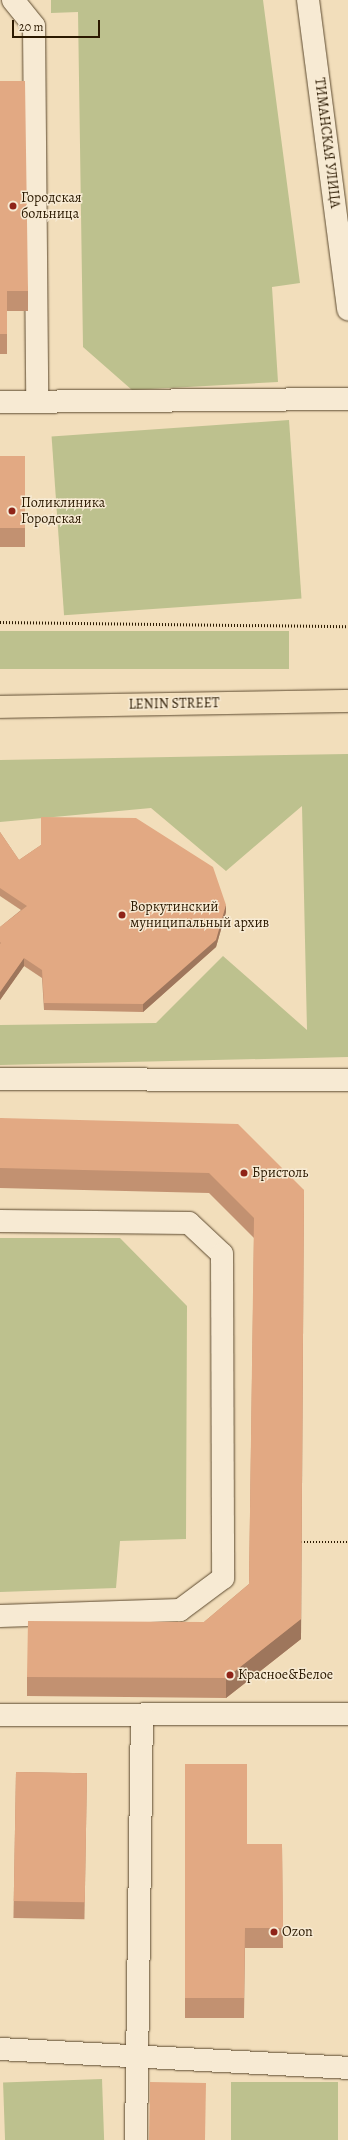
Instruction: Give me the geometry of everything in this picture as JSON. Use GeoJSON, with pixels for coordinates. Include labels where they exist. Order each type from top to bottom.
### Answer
{"type":"FeatureCollection","features":[{"type":"Feature","properties":{"kind":"main road","name":"LENIN STREET"},"geometry":{"type":"LineString","coordinates":[[0,707],[348,701]]}},
{"type":"Feature","properties":{"kind":"street"},"geometry":{"type":"LineString","coordinates":[[14,0],[34,26],[37,401]]}},
{"type":"Feature","properties":{"kind":"street","name":"ТИМАНСКАЯ УЛИЦА"},"geometry":{"type":"LineString","coordinates":[[308,0],[348,309]]}},
{"type":"Feature","properties":{"kind":"street"},"geometry":{"type":"LineString","coordinates":[[0,402],[348,400]]}},
{"type":"Feature","properties":{"kind":"street"},"geometry":{"type":"LineString","coordinates":[[0,1079],[348,1080]]}},
{"type":"Feature","properties":{"kind":"street"},"geometry":{"type":"LineString","coordinates":[[0,1221],[189,1223],[222,1254],[223,1578],[180,1610],[0,1616]]}},
{"type":"Feature","properties":{"kind":"street"},"geometry":{"type":"LineString","coordinates":[[136,2140],[142,1714]]}},
{"type":"Feature","properties":{"kind":"street"},"geometry":{"type":"LineString","coordinates":[[0,1715],[348,1714]]}},
{"type":"Feature","properties":{"kind":"street"},"geometry":{"type":"LineString","coordinates":[[0,2049],[348,2068]]}},
{"type":"Feature","properties":{"kind":"path"},"geometry":{"type":"LineString","coordinates":[[0,622],[348,626]]}},
{"type":"Feature","properties":{"kind":"path"},"geometry":{"type":"LineString","coordinates":[[301,1542],[348,1542]]}},
{"type":"Feature","properties":{"kind":"green space"},"geometry":{"type":"Polygon","coordinates":[[[51,0],[263,0],[300,283],[272,287],[278,382],[132,390],[83,347],[78,12],[51,13],[51,0]]]}},
{"type":"Feature","properties":{"kind":"green space"},"geometry":{"type":"Polygon","coordinates":[[[289,420],[301,599],[64,615],[52,437],[289,420]]]}},
{"type":"Feature","properties":{"kind":"green space"},"geometry":{"type":"Polygon","coordinates":[[[0,631],[289,631],[289,669],[0,669],[0,631]]]}},
{"type":"Feature","properties":{"kind":"green space"},"geometry":{"type":"Polygon","coordinates":[[[348,754],[348,1057],[0,1065],[0,1025],[156,1023],[223,956],[307,1030],[302,806],[226,871],[151,808],[0,822],[0,760],[348,754]]]}},
{"type":"Feature","properties":{"kind":"green space"},"geometry":{"type":"Polygon","coordinates":[[[0,1238],[120,1238],[187,1306],[186,1539],[120,1541],[116,1588],[0,1592],[0,1238]]]}},
{"type":"Feature","properties":{"kind":"green space"},"geometry":{"type":"Polygon","coordinates":[[[102,2079],[104,2140],[5,2140],[3,2082],[102,2079]]]}},
{"type":"Feature","properties":{"kind":"green space"},"geometry":{"type":"Polygon","coordinates":[[[231,2082],[338,2082],[338,2140],[231,2140],[231,2082]]]}},
{"type":"Feature","properties":{"kind":"building","name":"Городская больница"},"geometry":{"type":"Polygon","coordinates":[[[0,81],[25,81],[28,291],[7,291],[7,334],[0,334],[0,81]]]}},
{"type":"Feature","properties":{"kind":"building","name":"Поликлиника Городская"},"geometry":{"type":"Polygon","coordinates":[[[0,456],[25,456],[25,528],[0,528],[0,456]]]}},
{"type":"Feature","properties":{"kind":"building"},"geometry":{"type":"Polygon","coordinates":[[[41,817],[136,818],[213,867],[226,905],[216,940],[143,1004],[44,1003],[42,970],[24,958],[0,992],[0,927],[27,906],[0,888],[0,832],[19,860],[41,845],[41,817]]]}},
{"type":"Feature","properties":{"kind":"building"},"geometry":{"type":"Polygon","coordinates":[[[0,1118],[238,1124],[304,1190],[301,1619],[226,1678],[27,1677],[28,1621],[204,1622],[249,1584],[254,1218],[209,1173],[0,1168],[0,1118]]]}},
{"type":"Feature","properties":{"kind":"building"},"geometry":{"type":"Polygon","coordinates":[[[185,1764],[247,1764],[247,1844],[282,1844],[283,1928],[245,1928],[244,1998],[185,1998],[185,1764]]]}},
{"type":"Feature","properties":{"kind":"building"},"geometry":{"type":"Polygon","coordinates":[[[16,1772],[87,1773],[85,1902],[14,1901],[16,1772]]]}},
{"type":"Feature","properties":{"kind":"building"},"geometry":{"type":"Polygon","coordinates":[[[150,2082],[206,2083],[205,2140],[149,2140],[150,2082]]]}},
{"type":"Feature","properties":{"kind":"place","name":"Городская больница"},"geometry":{"type":"Point","coordinates":[13,206]}},
{"type":"Feature","properties":{"kind":"place","name":"Поликлиника Городская"},"geometry":{"type":"Point","coordinates":[12,511]}},
{"type":"Feature","properties":{"kind":"place","name":"Воркутинский муниципальный архив"},"geometry":{"type":"Point","coordinates":[122,915]}},
{"type":"Feature","properties":{"kind":"place","name":"Бристоль"},"geometry":{"type":"Point","coordinates":[244,1173]}},
{"type":"Feature","properties":{"kind":"place","name":"Красное&Белое"},"geometry":{"type":"Point","coordinates":[230,1675]}},
{"type":"Feature","properties":{"kind":"place","name":"Ozon"},"geometry":{"type":"Point","coordinates":[274,1932]}}]}
